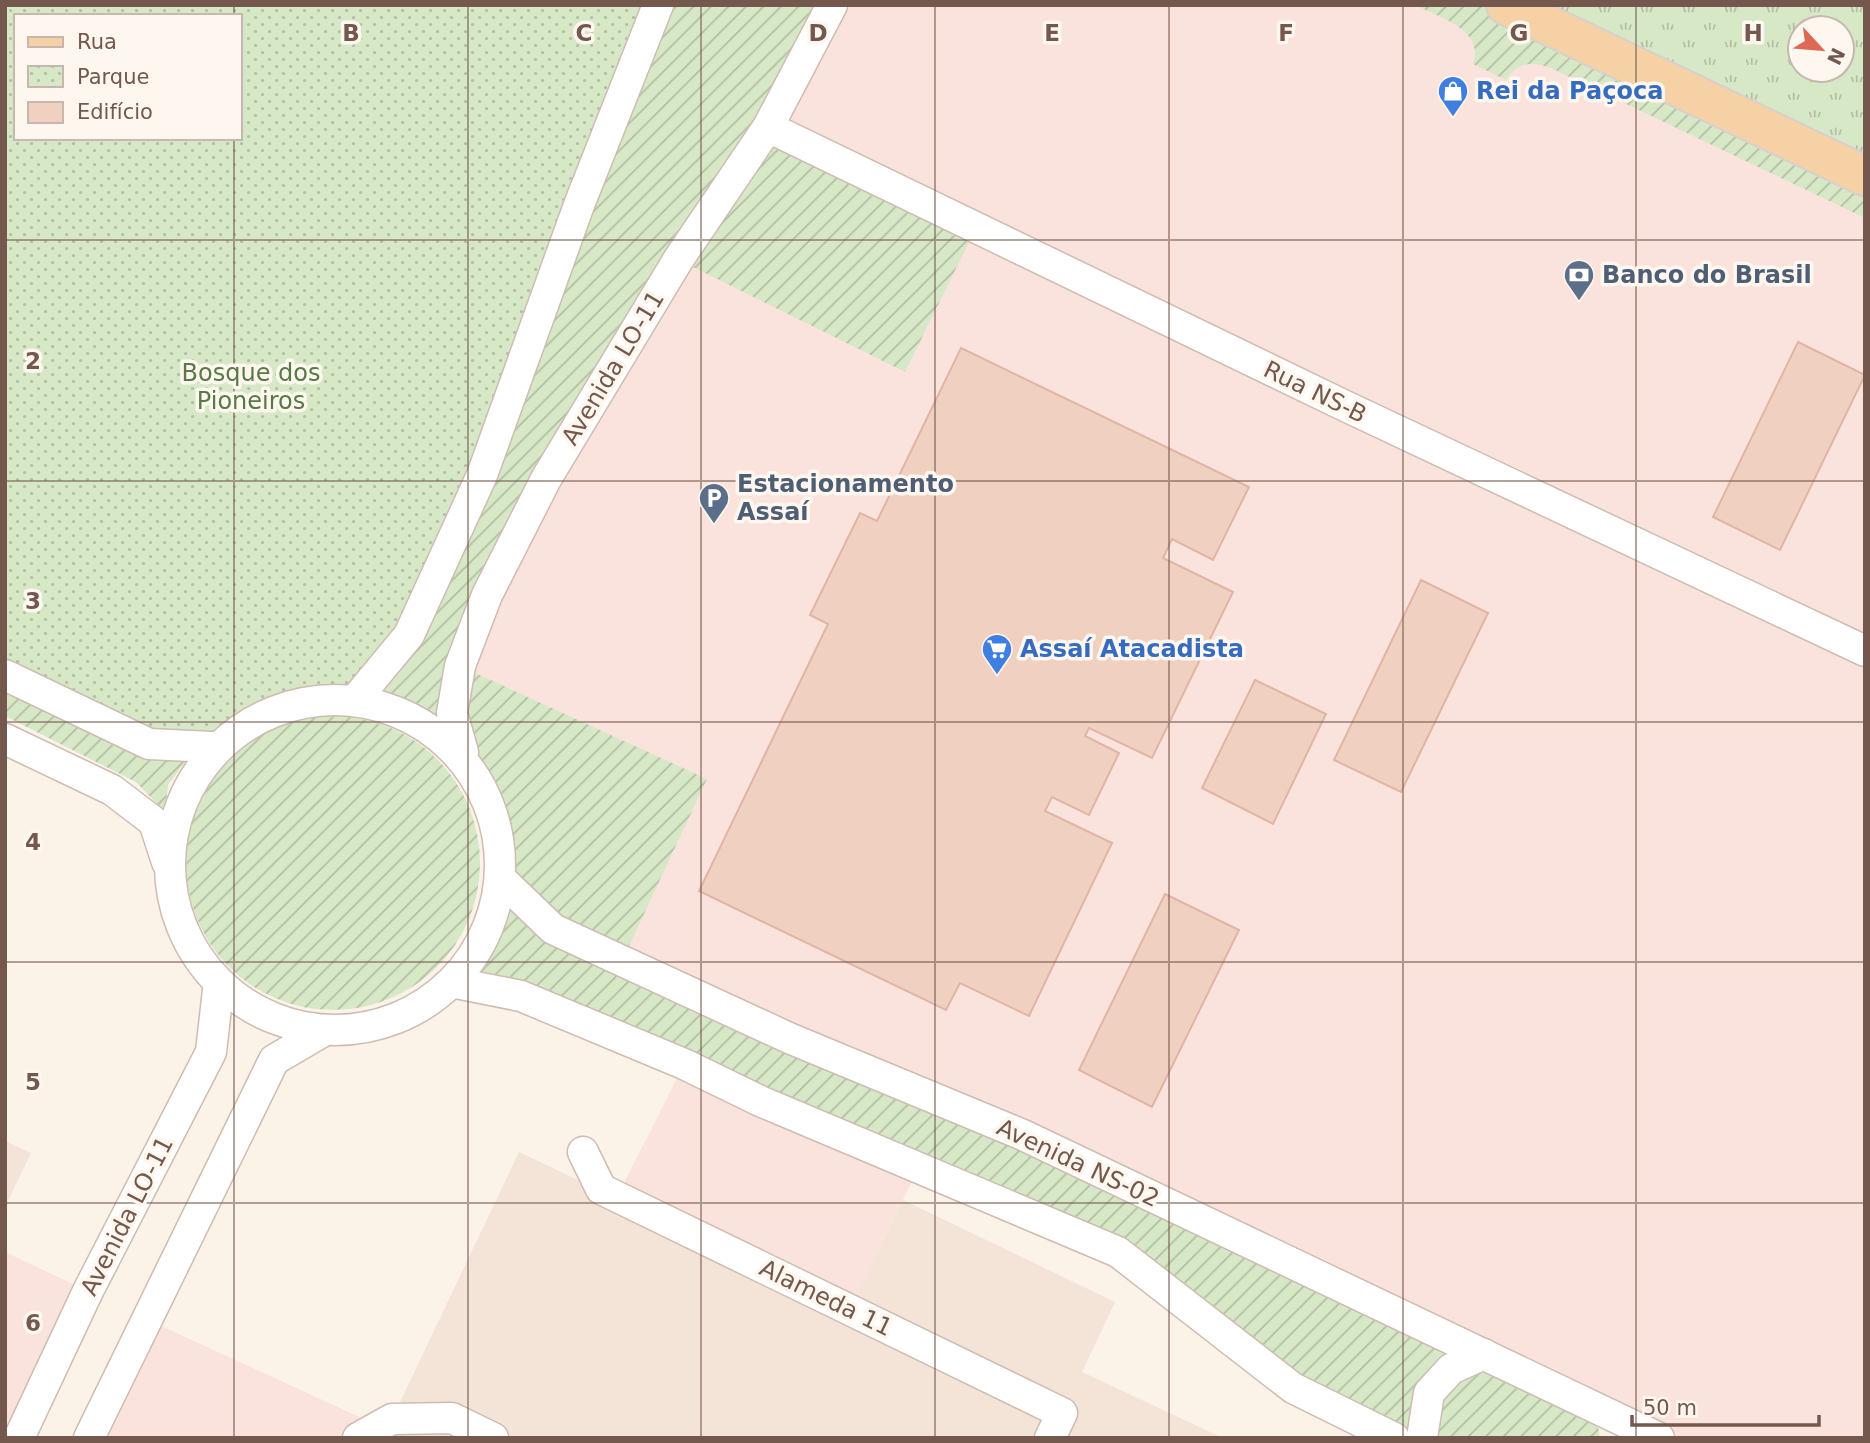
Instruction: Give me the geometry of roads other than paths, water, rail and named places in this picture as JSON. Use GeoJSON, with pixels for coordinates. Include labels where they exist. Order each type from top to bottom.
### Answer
{"type":"FeatureCollection","features":[{"type":"Feature","properties":{"kind":"main road"},"geometry":{"type":"LineString","coordinates":[[1506,5],[1865,176]]}},
{"type":"Feature","properties":{"kind":"street"},"geometry":{"type":"LineString","coordinates":[[356,699],[409,635],[482,475],[579,205],[658,5]]}},
{"type":"Feature","properties":{"kind":"street","name":"Avenida LO-11"},"geometry":{"type":"LineString","coordinates":[[505,882],[491,810],[463,752],[452,713],[460,666],[487,595],[546,479],[678,260],[768,127],[832,5]]}},
{"type":"Feature","properties":{"kind":"street","name":"Rua NS-B"},"geometry":{"type":"LineString","coordinates":[[768,127],[1328,398],[1865,651]]}},
{"type":"Feature","properties":{"kind":"street"},"geometry":{"type":"LineString","coordinates":[[5,675],[149,744],[212,747],[295,705],[356,699],[404,716],[463,752]]}},
{"type":"Feature","properties":{"kind":"street"},"geometry":{"type":"LineString","coordinates":[[5,739],[112,790],[154,822],[167,862],[181,936],[218,990],[270,1020],[326,1030],[370,1025],[412,1008],[456,983],[505,882]]}},
{"type":"Feature","properties":{"kind":"street"},"geometry":{"type":"LineString","coordinates":[[167,862],[179,815],[212,747]]}},
{"type":"Feature","properties":{"kind":"street","name":"Avenida NS-02"},"geometry":{"type":"LineString","coordinates":[[505,882],[553,929],[789,1038],[1023,1135],[1659,1438]]}},
{"type":"Feature","properties":{"kind":"street"},"geometry":{"type":"LineString","coordinates":[[456,983],[534,1001],[684,1064],[760,1101],[1118,1252],[1293,1388],[1394,1438]]}},
{"type":"Feature","properties":{"kind":"street","name":"Avenida LO-11"},"geometry":{"type":"LineString","coordinates":[[19,1438],[88,1291],[211,1052],[218,990]]}},
{"type":"Feature","properties":{"kind":"street"},"geometry":{"type":"LineString","coordinates":[[89,1438],[274,1060],[326,1030]]}},
{"type":"Feature","properties":{"kind":"street","name":"Alameda 11"},"geometry":{"type":"LineString","coordinates":[[583,1152],[601,1189],[1062,1413],[1050,1438]]}},
{"type":"Feature","properties":{"kind":"street"},"geometry":{"type":"LineString","coordinates":[[1422,1438],[1429,1393],[1451,1369],[1484,1354]]}},
{"type":"Feature","properties":{"kind":"street"},"geometry":{"type":"LineString","coordinates":[[1595,1407],[1600,1438]]}},
{"type":"Feature","properties":{"kind":"street"},"geometry":{"type":"LineString","coordinates":[[358,1438],[392,1419],[452,1418],[493,1438]]}},
{"type":"Feature","properties":{"kind":"place","name":"Rei da Paçoca"},"geometry":{"type":"Point","coordinates":[1453,118]}},
{"type":"Feature","properties":{"kind":"place","name":"Banco do Brasil"},"geometry":{"type":"Point","coordinates":[1579,302]}},
{"type":"Feature","properties":{"kind":"place","name":"Estacionamento Assaí"},"geometry":{"type":"Point","coordinates":[714,525]}},
{"type":"Feature","properties":{"kind":"place","name":"Assaí Atacadista"},"geometry":{"type":"Point","coordinates":[997,676]}},
{"type":"Feature","properties":{"kind":"park label","name":"Bosque dos Pioneiros"},"geometry":{"type":"Point","coordinates":[251,387]}}]}
